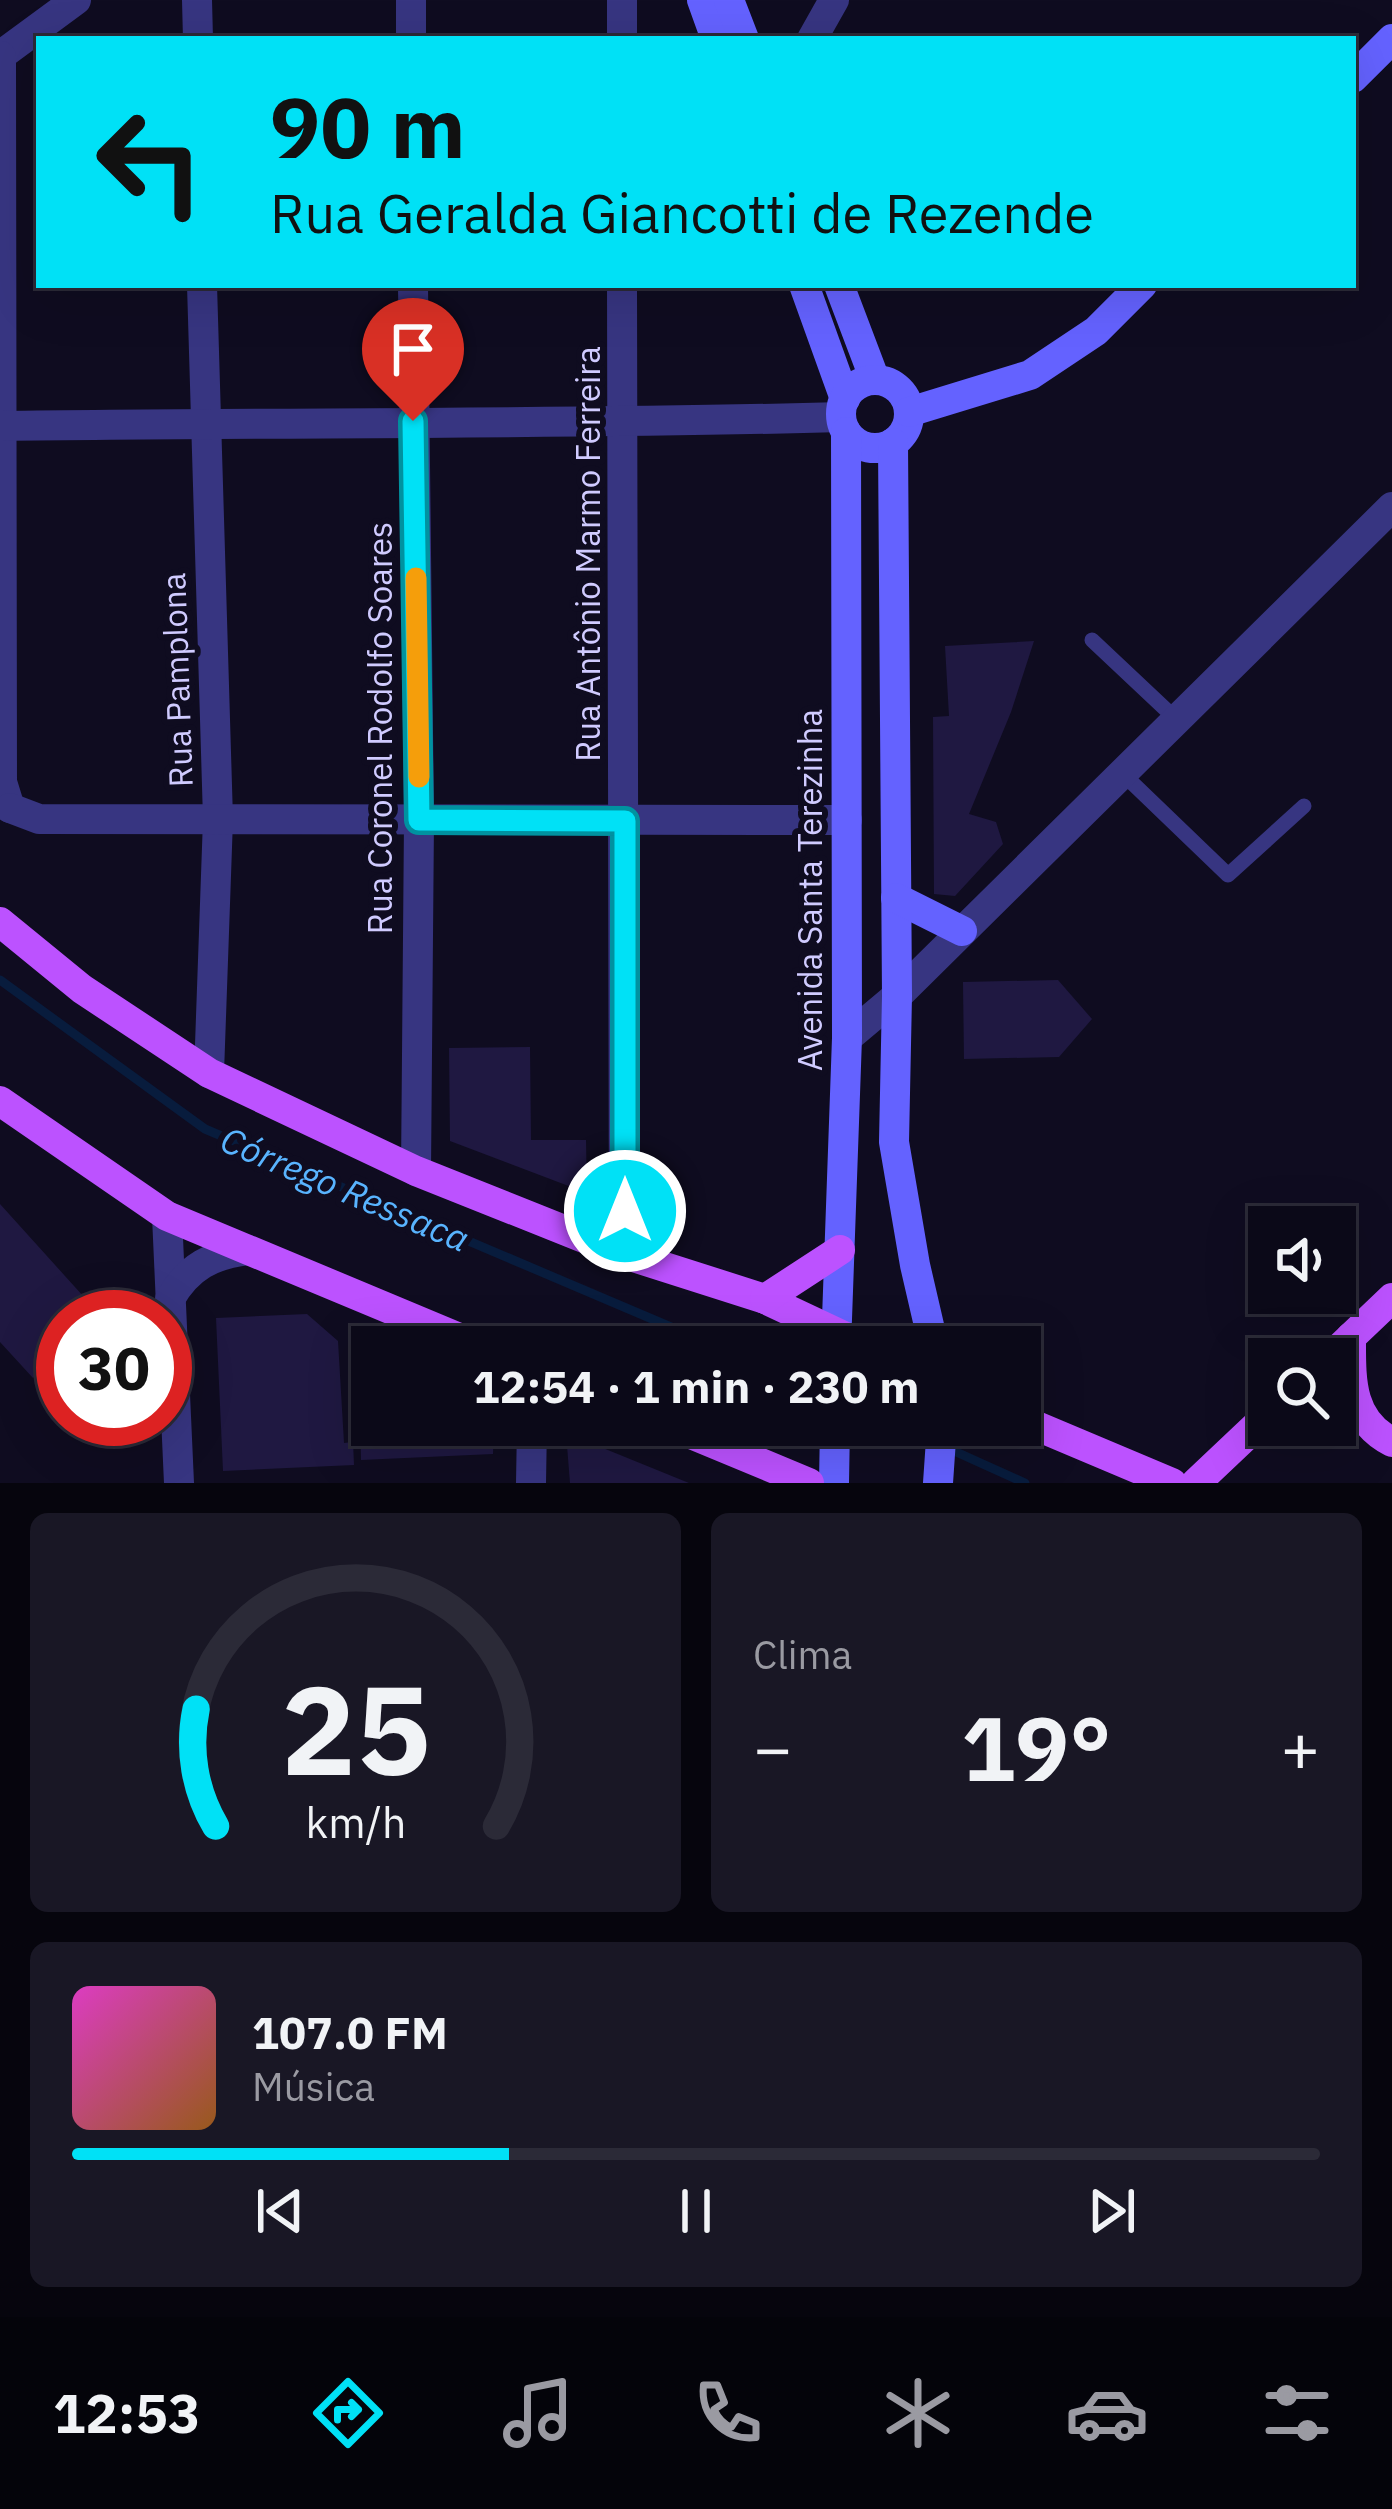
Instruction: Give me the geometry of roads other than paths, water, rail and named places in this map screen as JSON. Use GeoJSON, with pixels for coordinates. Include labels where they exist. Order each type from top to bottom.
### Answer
{"type":"FeatureCollection","features":[{"type":"Feature","properties":{"kind":"main road"},"geometry":{"type":"LineString","coordinates":[[0,922],[82,989],[209,1072],[416,1171],[624,1254],[765,1299],[813,1326]]}},
{"type":"Feature","properties":{"kind":"main road"},"geometry":{"type":"LineString","coordinates":[[0,1101],[167,1216],[431,1326]]}},
{"type":"Feature","properties":{"kind":"main road"},"geometry":{"type":"LineString","coordinates":[[765,1299],[840,1250]]}},
{"type":"Feature","properties":{"kind":"main road"},"geometry":{"type":"LineString","coordinates":[[1383,1437],[1352,1391],[1352,1336],[1392,1298]]}},
{"type":"Feature","properties":{"kind":"main road"},"geometry":{"type":"LineString","coordinates":[[1041,1429],[1172,1483]]}},
{"type":"Feature","properties":{"kind":"main road"},"geometry":{"type":"LineString","coordinates":[[1196,1483],[1248,1434]]}},
{"type":"Feature","properties":{"kind":"main road"},"geometry":{"type":"LineString","coordinates":[[720,1446],[809,1483]]}},
{"type":"Feature","properties":{"kind":"street"},"geometry":{"type":"LineString","coordinates":[[76,0],[0,56],[5,811],[39,819],[847,820]]}},
{"type":"Feature","properties":{"kind":"street"},"geometry":{"type":"LineString","coordinates":[[197,0],[198,36]]}},
{"type":"Feature","properties":{"kind":"street"},"geometry":{"type":"LineString","coordinates":[[411,0],[411,36]]}},
{"type":"Feature","properties":{"kind":"street"},"geometry":{"type":"LineString","coordinates":[[622,0],[622,36]]}},
{"type":"Feature","properties":{"kind":"street"},"geometry":{"type":"LineString","coordinates":[[702,0],[715,36]]}},
{"type":"Feature","properties":{"kind":"street"},"geometry":{"type":"LineString","coordinates":[[729,0],[743,36]]}},
{"type":"Feature","properties":{"kind":"street"},"geometry":{"type":"LineString","coordinates":[[814,36],[834,0]]}},
{"type":"Feature","properties":{"kind":"street"},"geometry":{"type":"LineString","coordinates":[[1356,75],[1392,39]]}},
{"type":"Feature","properties":{"kind":"street","name":"Rua Pamplona"},"geometry":{"type":"LineString","coordinates":[[202,288],[218,819],[209,1072]]}},
{"type":"Feature","properties":{"kind":"street","name":"Rua Coronel Rodolfo Soares"},"geometry":{"type":"LineString","coordinates":[[412,288],[419,820],[416,1171]]}},
{"type":"Feature","properties":{"kind":"street","name":"Rua Antônio Marmo Ferreira"},"geometry":{"type":"LineString","coordinates":[[622,288],[624,1254]]}},
{"type":"Feature","properties":{"kind":"street","name":"Avenida Santa Terezinha"},"geometry":{"type":"LineString","coordinates":[[805,288],[844,416],[847,1039],[837,1326]]}},
{"type":"Feature","properties":{"kind":"street"},"geometry":{"type":"LineString","coordinates":[[840,288],[875,380]]}},
{"type":"Feature","properties":{"kind":"street"},"geometry":{"type":"LineString","coordinates":[[909,412],[1030,375],[1096,331],[1139,288]]}},
{"type":"Feature","properties":{"kind":"street"},"geometry":{"type":"LineString","coordinates":[[875,380],[895,386],[908,403],[906,430],[893,443],[873,448],[862,446],[844,416],[857,386],[875,380]]}},
{"type":"Feature","properties":{"kind":"street"},"geometry":{"type":"LineString","coordinates":[[1,426],[413,421],[622,424],[844,416]]}},
{"type":"Feature","properties":{"kind":"street"},"geometry":{"type":"LineString","coordinates":[[893,443],[894,1142],[929,1326]]}},
{"type":"Feature","properties":{"kind":"street"},"geometry":{"type":"LineString","coordinates":[[847,1039],[897,996],[1392,507]]}},
{"type":"Feature","properties":{"kind":"street"},"geometry":{"type":"LineString","coordinates":[[896,898],[962,932]]}},
{"type":"Feature","properties":{"kind":"street"},"geometry":{"type":"LineString","coordinates":[[167,1216],[170,1290]]}},
{"type":"Feature","properties":{"kind":"street"},"geometry":{"type":"LineString","coordinates":[[177,1290],[194,1268],[213,1257],[248,1250]]}},
{"type":"Feature","properties":{"kind":"street"},"geometry":{"type":"LineString","coordinates":[[177,1446],[179,1483]]}},
{"type":"Feature","properties":{"kind":"street"},"geometry":{"type":"LineString","coordinates":[[531,1483],[532,1446]]}},
{"type":"Feature","properties":{"kind":"street"},"geometry":{"type":"LineString","coordinates":[[834,1446],[835,1483]]}},
{"type":"Feature","properties":{"kind":"street"},"geometry":{"type":"LineString","coordinates":[[938,1483],[941,1446]]}},
{"type":"Feature","properties":{"kind":"lane"},"geometry":{"type":"LineString","coordinates":[[1092,640],[1177,720]]}},
{"type":"Feature","properties":{"kind":"lane"},"geometry":{"type":"LineString","coordinates":[[1123,774],[1228,874],[1304,806]]}},
{"type":"Feature","properties":{"kind":"waterway","name":"Córrego Ressaca"},"geometry":{"type":"LineString","coordinates":[[0,980],[205,1129],[669,1326]]}},
{"type":"Feature","properties":{"kind":"waterway","name":"Córrego Ressaca"},"geometry":{"type":"LineString","coordinates":[[954,1451],[1025,1483]]}}]}
